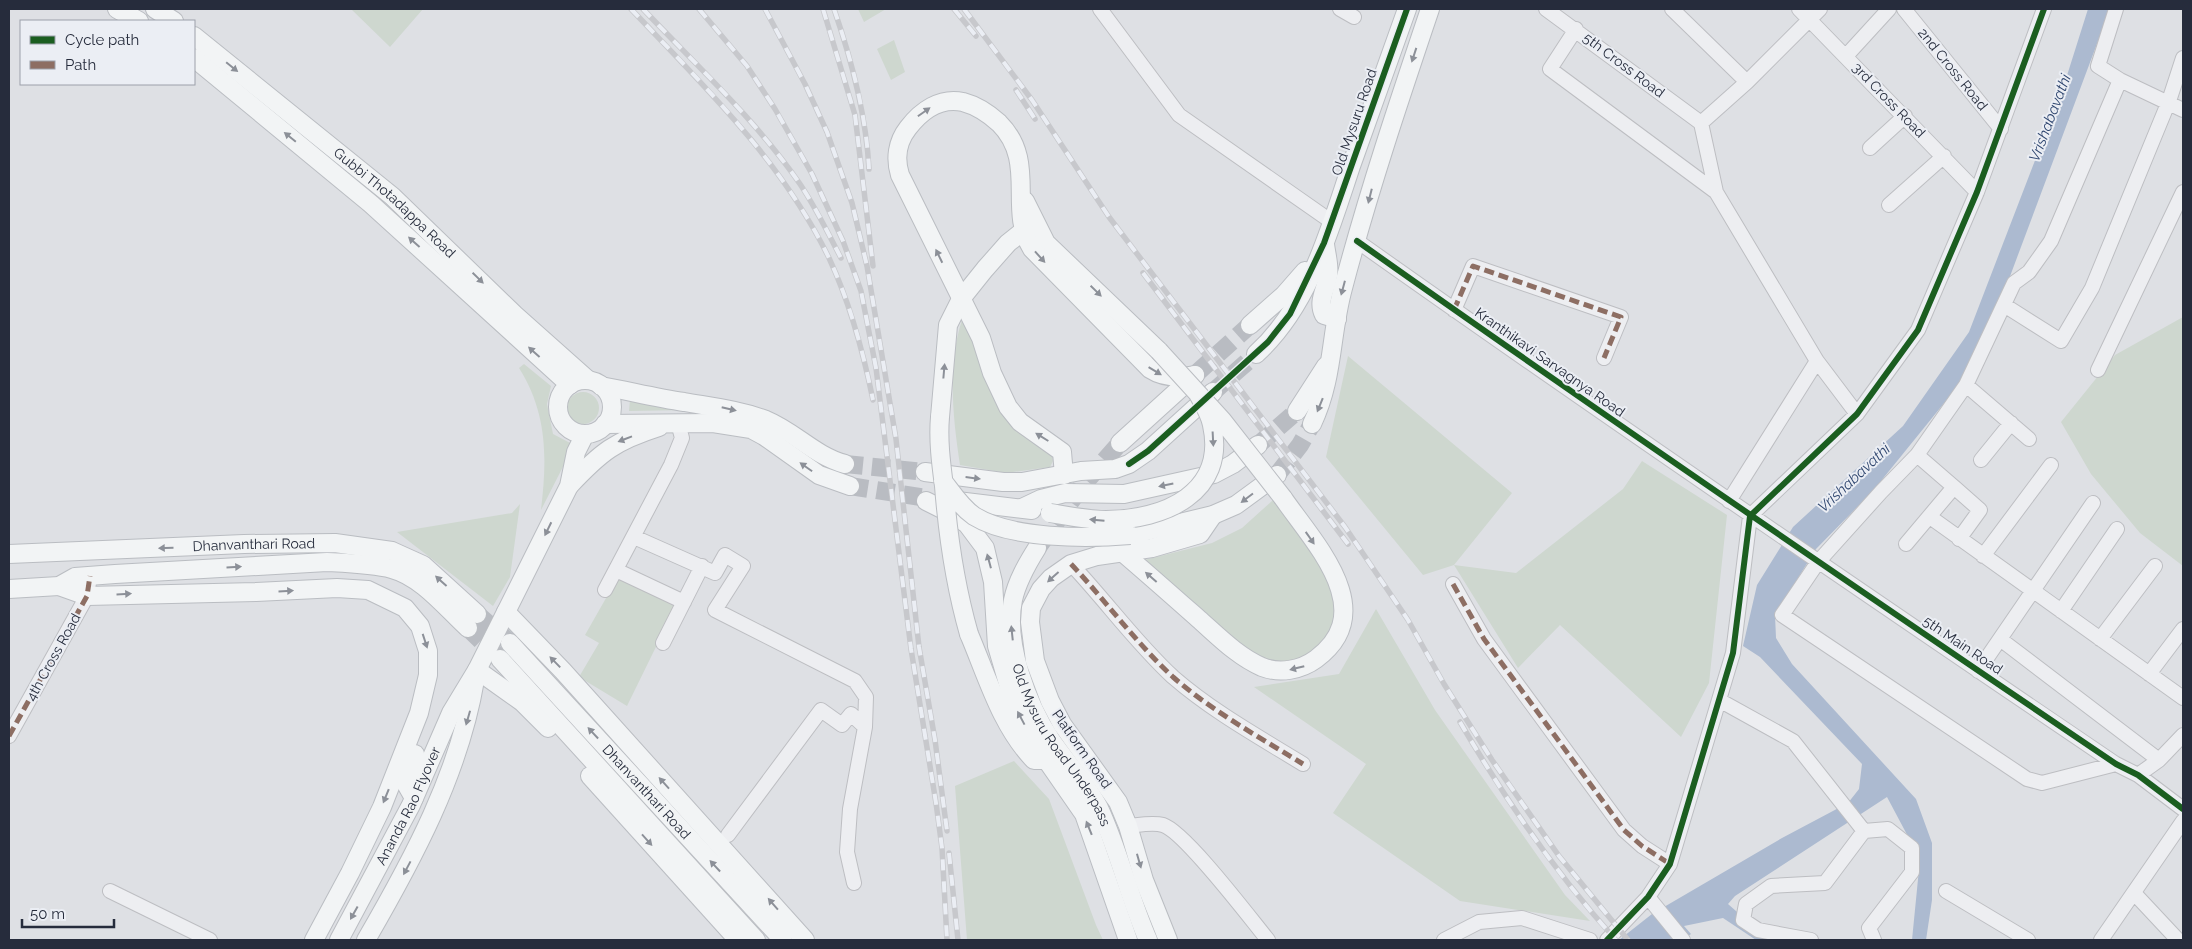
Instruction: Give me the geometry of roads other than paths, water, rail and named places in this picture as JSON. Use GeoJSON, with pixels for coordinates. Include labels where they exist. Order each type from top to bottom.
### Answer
{"type":"FeatureCollection","features":[{"type":"Feature","properties":{"kind":"main road"},"geometry":{"type":"LineString","coordinates":[[116,9],[137,20]]}},
{"type":"Feature","properties":{"kind":"main road"},"geometry":{"type":"LineString","coordinates":[[155,9],[172,20]]}},
{"type":"Feature","properties":{"kind":"main road","name":"Old Mysuru Road"},"geometry":{"type":"LineString","coordinates":[[1324,243],[1407,9]]}},
{"type":"Feature","properties":{"kind":"main road"},"geometry":{"type":"LineString","coordinates":[[1312,424],[1322,405],[1344,285],[1382,150],[1430,9]]}},
{"type":"Feature","properties":{"kind":"main road","name":"Gubbi Thotadappa Road"},"geometry":{"type":"LineString","coordinates":[[195,37],[392,196],[515,315],[594,383]]}},
{"type":"Feature","properties":{"kind":"main road","name":"Gubbi Thotadappa Road"},"geometry":{"type":"LineString","coordinates":[[195,59],[371,204],[570,385]]}},
{"type":"Feature","properties":{"kind":"main road"},"geometry":{"type":"LineString","coordinates":[[1064,475],[1062,452],[1020,422],[1008,407],[996,382],[981,338],[897,167],[898,150],[905,132],[918,117],[939,103],[958,101],[986,111],[1002,126],[1018,154],[1022,196],[1031,231],[1206,393],[1222,420],[1282,498],[1331,567],[1344,598],[1345,613],[1341,629],[1322,655],[1300,668],[1274,670],[1242,656],[1122,552]]}},
{"type":"Feature","properties":{"kind":"main road"},"geometry":{"type":"LineString","coordinates":[[1031,231],[1008,243],[961,299],[948,325],[938,439],[952,567],[969,634],[1002,714],[1021,746],[1034,760],[1046,760]]}},
{"type":"Feature","properties":{"kind":"main road"},"geometry":{"type":"LineString","coordinates":[[1031,231],[1026,240],[1042,260],[1150,369],[1173,377],[1197,373],[1120,443]]}},
{"type":"Feature","properties":{"kind":"main road"},"geometry":{"type":"LineString","coordinates":[[1324,243],[1328,276],[1321,297],[1321,309],[1324,315],[1337,319]]}},
{"type":"Feature","properties":{"kind":"main road"},"geometry":{"type":"LineString","coordinates":[[1250,325],[1295,284],[1324,243]]}},
{"type":"Feature","properties":{"kind":"main road"},"geometry":{"type":"LineString","coordinates":[[1256,354],[1281,329],[1324,243]]}},
{"type":"Feature","properties":{"kind":"main road"},"geometry":{"type":"LineString","coordinates":[[1297,411],[1309,395],[1333,352]]}},
{"type":"Feature","properties":{"kind":"main road"},"geometry":{"type":"LineString","coordinates":[[594,383],[610,400],[610,416],[605,424],[592,433],[585,434],[568,428],[558,413],[558,403],[565,389],[570,385],[594,383],[681,402],[724,408],[755,416],[781,428],[820,454],[845,464]]}},
{"type":"Feature","properties":{"kind":"main road"},"geometry":{"type":"LineString","coordinates":[[925,472],[1003,482],[1022,482],[1115,469],[1129,464],[1148,452],[1206,393]]}},
{"type":"Feature","properties":{"kind":"main road"},"geometry":{"type":"LineString","coordinates":[[1128,940],[1084,814],[1046,760],[1014,704],[1001,668],[995,631],[993,582],[985,548],[967,524],[927,500],[1022,508],[1093,519],[1121,519],[1145,516],[1171,508],[1194,493],[1204,482],[1214,456],[1212,424],[1206,393]]}},
{"type":"Feature","properties":{"kind":"main road"},"geometry":{"type":"LineString","coordinates":[[569,486],[593,460],[617,442],[681,423]]}},
{"type":"Feature","properties":{"kind":"main road"},"geometry":{"type":"LineString","coordinates":[[605,424],[713,423],[751,429],[771,440],[819,476],[850,486]]}},
{"type":"Feature","properties":{"kind":"main road"},"geometry":{"type":"LineString","coordinates":[[366,940],[408,868],[429,824],[506,612],[569,486],[576,452],[585,434]]}},
{"type":"Feature","properties":{"kind":"main road"},"geometry":{"type":"LineString","coordinates":[[1022,508],[1041,499],[1066,493],[1124,494],[1214,474],[1233,464],[1258,445]]}},
{"type":"Feature","properties":{"kind":"main road"},"geometry":{"type":"LineString","coordinates":[[943,481],[954,496],[973,515],[996,526],[1019,532],[1088,537],[1130,535],[1213,514],[1236,506],[1277,475]]}},
{"type":"Feature","properties":{"kind":"main road","name":"Platform Road"},"geometry":{"type":"LineString","coordinates":[[1168,940],[1144,880],[1128,826],[1118,802],[1103,778],[1062,724],[1050,701],[1035,660],[1030,622],[1035,599],[1051,578],[1071,564],[1097,556],[1152,548],[1200,534],[1213,514]]}},
{"type":"Feature","properties":{"kind":"main road","name":"Dhanvanthari Road"},"geometry":{"type":"LineString","coordinates":[[9,554],[244,544],[335,544],[392,551],[423,565],[472,621],[417,582],[392,569],[327,562],[90,576],[75,578],[59,586],[9,589]]}},
{"type":"Feature","properties":{"kind":"main road","name":"Old Mysuru Road Underpass"},"geometry":{"type":"LineString","coordinates":[[1037,548],[1018,582],[1013,600],[1012,635],[1017,657],[1031,704],[1040,721],[1098,807],[1116,849],[1148,940]]}},
{"type":"Feature","properties":{"kind":"main road"},"geometry":{"type":"LineString","coordinates":[[59,586],[87,596],[338,588],[368,590],[405,608],[420,626],[428,651],[428,676],[419,713],[382,808],[314,940]]}},
{"type":"Feature","properties":{"kind":"main road"},"geometry":{"type":"LineString","coordinates":[[506,612],[563,671],[805,940]]}},
{"type":"Feature","properties":{"kind":"main road","name":"Dhanvanthari Road"},"geometry":{"type":"LineString","coordinates":[[510,643],[784,940]]}},
{"type":"Feature","properties":{"kind":"main road"},"geometry":{"type":"LineString","coordinates":[[487,662],[738,940]]}},
{"type":"Feature","properties":{"kind":"main road","name":"Dhanvanthari Road"},"geometry":{"type":"LineString","coordinates":[[487,662],[756,940]]}},
{"type":"Feature","properties":{"kind":"main road","name":"Ananda Rao Flyover"},"geometry":{"type":"LineString","coordinates":[[339,940],[370,886],[414,798],[451,713],[487,662]]}},
{"type":"Feature","properties":{"kind":"main road"},"geometry":{"type":"LineString","coordinates":[[414,798],[408,791],[407,778],[433,702],[432,686],[428,676]]}},
{"type":"Feature","properties":{"kind":"street"},"geometry":{"type":"LineString","coordinates":[[1100,9],[1179,115],[1332,222]]}},
{"type":"Feature","properties":{"kind":"street"},"geometry":{"type":"LineString","coordinates":[[1340,9],[1354,17]]}},
{"type":"Feature","properties":{"kind":"street","name":"5th Cross Road"},"geometry":{"type":"LineString","coordinates":[[1546,9],[1701,123]]}},
{"type":"Feature","properties":{"kind":"street"},"geometry":{"type":"LineString","coordinates":[[1672,9],[1747,82]]}},
{"type":"Feature","properties":{"kind":"street","name":"3rd Cross Road"},"geometry":{"type":"LineString","coordinates":[[1799,9],[1977,192]]}},
{"type":"Feature","properties":{"kind":"street"},"geometry":{"type":"LineString","coordinates":[[1820,9],[1747,82],[1701,123],[1716,192],[1817,361],[1857,414]]}},
{"type":"Feature","properties":{"kind":"street"},"geometry":{"type":"LineString","coordinates":[[1846,56],[1889,9]]}},
{"type":"Feature","properties":{"kind":"street","name":"2nd Cross Road"},"geometry":{"type":"LineString","coordinates":[[1904,9],[2001,129]]}},
{"type":"Feature","properties":{"kind":"street"},"geometry":{"type":"LineString","coordinates":[[1607,940],[1648,896],[1670,864],[1733,653],[1750,516],[1857,414],[1918,330],[1977,192],[2044,9]]}},
{"type":"Feature","properties":{"kind":"street"},"geometry":{"type":"LineString","coordinates":[[2116,9],[2098,66],[2120,80],[2169,101],[2183,110]]}},
{"type":"Feature","properties":{"kind":"street"},"geometry":{"type":"LineString","coordinates":[[1576,30],[1550,69],[1716,192]]}},
{"type":"Feature","properties":{"kind":"street"},"geometry":{"type":"LineString","coordinates":[[2004,304],[2061,341],[2092,288],[2169,101],[2183,58]]}},
{"type":"Feature","properties":{"kind":"street"},"geometry":{"type":"LineString","coordinates":[[2116,764],[2042,783],[2027,779],[1782,615],[1818,562],[1880,492],[1916,455],[1966,385],[2014,283],[2029,272],[2051,241],[2120,80]]}},
{"type":"Feature","properties":{"kind":"street"},"geometry":{"type":"LineString","coordinates":[[1870,148],[1905,116]]}},
{"type":"Feature","properties":{"kind":"street"},"geometry":{"type":"LineString","coordinates":[[1889,205],[1944,156]]}},
{"type":"Feature","properties":{"kind":"street"},"geometry":{"type":"LineString","coordinates":[[2098,370],[2183,192]]}},
{"type":"Feature","properties":{"kind":"street","name":"Kranthikavi Sarvagnya Road"},"geometry":{"type":"LineString","coordinates":[[1357,241],[1729,501]]}},
{"type":"Feature","properties":{"kind":"street"},"geometry":{"type":"LineString","coordinates":[[1454,310],[1473,266],[1621,317],[1604,358]]}},
{"type":"Feature","properties":{"kind":"street"},"geometry":{"type":"LineString","coordinates":[[1729,501],[1817,361]]}},
{"type":"Feature","properties":{"kind":"street"},"geometry":{"type":"LineString","coordinates":[[1966,385],[2029,439]]}},
{"type":"Feature","properties":{"kind":"street"},"geometry":{"type":"LineString","coordinates":[[605,590],[671,465],[682,438],[681,423]]}},
{"type":"Feature","properties":{"kind":"street"},"geometry":{"type":"LineString","coordinates":[[1981,460],[2011,424]]}},
{"type":"Feature","properties":{"kind":"street"},"geometry":{"type":"LineString","coordinates":[[1916,455],[1980,510],[1959,540]]}},
{"type":"Feature","properties":{"kind":"street"},"geometry":{"type":"LineString","coordinates":[[1983,556],[2051,465]]}},
{"type":"Feature","properties":{"kind":"street"},"geometry":{"type":"LineString","coordinates":[[1906,544],[1954,487]]}},
{"type":"Feature","properties":{"kind":"street","name":"5th Main Road"},"geometry":{"type":"LineString","coordinates":[[1729,501],[2116,764],[2138,775],[2183,809]]}},
{"type":"Feature","properties":{"kind":"street"},"geometry":{"type":"LineString","coordinates":[[1978,671],[2093,503]]}},
{"type":"Feature","properties":{"kind":"street"},"geometry":{"type":"LineString","coordinates":[[1930,517],[1959,540],[2183,698]]}},
{"type":"Feature","properties":{"kind":"street"},"geometry":{"type":"LineString","coordinates":[[2061,611],[2117,529]]}},
{"type":"Feature","properties":{"kind":"street"},"geometry":{"type":"LineString","coordinates":[[634,538],[702,566],[714,573],[725,555],[743,566],[715,610],[855,681],[866,697],[865,727],[850,809],[847,852],[854,883]]}},
{"type":"Feature","properties":{"kind":"street"},"geometry":{"type":"LineString","coordinates":[[1071,564],[1174,677],[1201,698],[1303,764]]}},
{"type":"Feature","properties":{"kind":"street"},"geometry":{"type":"LineString","coordinates":[[663,643],[702,566]]}},
{"type":"Feature","properties":{"kind":"street"},"geometry":{"type":"LineString","coordinates":[[2100,639],[2155,566]]}},
{"type":"Feature","properties":{"kind":"street"},"geometry":{"type":"LineString","coordinates":[[616,570],[684,602]]}},
{"type":"Feature","properties":{"kind":"street","name":"4th Cross Road"},"geometry":{"type":"LineString","coordinates":[[10,732],[87,596],[90,576]]}},
{"type":"Feature","properties":{"kind":"street"},"geometry":{"type":"LineString","coordinates":[[1453,584],[1484,639],[1624,830],[1642,846],[1670,864]]}},
{"type":"Feature","properties":{"kind":"street"},"geometry":{"type":"LineString","coordinates":[[2149,674],[2183,629]]}},
{"type":"Feature","properties":{"kind":"street"},"geometry":{"type":"LineString","coordinates":[[2000,639],[2159,760]]}},
{"type":"Feature","properties":{"kind":"street"},"geometry":{"type":"LineString","coordinates":[[1719,700],[1793,741],[1864,830]]}},
{"type":"Feature","properties":{"kind":"street"},"geometry":{"type":"LineString","coordinates":[[728,835],[821,710],[842,725],[851,714],[865,727]]}},
{"type":"Feature","properties":{"kind":"street"},"geometry":{"type":"LineString","coordinates":[[2138,775],[2159,760],[2183,735]]}},
{"type":"Feature","properties":{"kind":"street"},"geometry":{"type":"LineString","coordinates":[[2102,940],[2183,821]]}},
{"type":"Feature","properties":{"kind":"street"},"geometry":{"type":"LineString","coordinates":[[1128,826],[1158,824],[1165,826],[1176,834],[1194,851],[1268,940]]}},
{"type":"Feature","properties":{"kind":"street"},"geometry":{"type":"LineString","coordinates":[[1811,940],[1758,930],[1743,920],[1746,904],[1770,886],[1825,883],[1864,830],[1888,828],[1912,848],[1912,872],[1869,928],[1874,940]]}},
{"type":"Feature","properties":{"kind":"street"},"geometry":{"type":"LineString","coordinates":[[110,891],[210,940]]}},
{"type":"Feature","properties":{"kind":"street"},"geometry":{"type":"LineString","coordinates":[[1946,891],[2028,940]]}},
{"type":"Feature","properties":{"kind":"street"},"geometry":{"type":"LineString","coordinates":[[2134,894],[2174,939]]}},
{"type":"Feature","properties":{"kind":"street"},"geometry":{"type":"LineString","coordinates":[[1648,896],[1683,940]]}},
{"type":"Feature","properties":{"kind":"street"},"geometry":{"type":"LineString","coordinates":[[1444,940],[1479,922],[1522,918],[1590,940]]}},
{"type":"Feature","properties":{"kind":"water","name":"Vrishabavathi"},"geometry":{"type":"Polygon","coordinates":[[[2088,9],[2110,9],[2006,287],[1962,381],[1872,492],[1816,549],[1775,615],[1776,638],[1792,664],[1916,799],[1932,843],[1932,900],[1926,940],[1912,940],[1920,859],[1887,797],[1735,896],[1728,904],[1769,940],[1756,940],[1723,918],[1684,926],[1691,934],[1683,940],[1619,940],[1652,914],[1782,838],[1848,803],[1859,789],[1862,764],[1760,657],[1743,646],[1757,585],[1793,527],[1903,426],[1969,332],[2064,85],[2088,9]]]}},
{"type":"Feature","properties":{"kind":"tunnel"},"geometry":{"type":"LineString","coordinates":[[1198,372],[1250,325]]}},
{"type":"Feature","properties":{"kind":"tunnel"},"geometry":{"type":"LineString","coordinates":[[1213,392],[1256,354]]}},
{"type":"Feature","properties":{"kind":"tunnel"},"geometry":{"type":"LineString","coordinates":[[1258,445],[1297,411]]}},
{"type":"Feature","properties":{"kind":"tunnel"},"geometry":{"type":"LineString","coordinates":[[1277,475],[1300,445],[1312,424]]}},
{"type":"Feature","properties":{"kind":"tunnel"},"geometry":{"type":"LineString","coordinates":[[1039,546],[1082,486],[1120,443]]}},
{"type":"Feature","properties":{"kind":"tunnel"},"geometry":{"type":"LineString","coordinates":[[845,464],[925,472]]}},
{"type":"Feature","properties":{"kind":"tunnel"},"geometry":{"type":"LineString","coordinates":[[850,486],[927,498]]}},
{"type":"Feature","properties":{"kind":"tunnel"},"geometry":{"type":"LineString","coordinates":[[477,614],[508,641]]}},
{"type":"Feature","properties":{"kind":"tunnel"},"geometry":{"type":"LineString","coordinates":[[468,628],[498,657]]}},
{"type":"Feature","properties":{"kind":"railway"},"geometry":{"type":"LineString","coordinates":[[631,9],[740,126],[789,189],[829,258],[843,292],[860,345],[873,400]]}},
{"type":"Feature","properties":{"kind":"railway"},"geometry":{"type":"LineString","coordinates":[[643,9],[745,115],[783,160],[811,202],[841,258]]}},
{"type":"Feature","properties":{"kind":"railway"},"geometry":{"type":"LineString","coordinates":[[699,9],[747,66],[775,109],[812,174],[843,241],[861,291],[876,368],[911,649],[942,848],[947,940]]}},
{"type":"Feature","properties":{"kind":"railway"},"geometry":{"type":"LineString","coordinates":[[765,9],[805,84],[827,132],[852,203],[867,266],[896,439],[919,647],[935,740],[947,831]]}},
{"type":"Feature","properties":{"kind":"railway"},"geometry":{"type":"LineString","coordinates":[[823,9],[855,115],[873,266]]}},
{"type":"Feature","properties":{"kind":"railway"},"geometry":{"type":"LineString","coordinates":[[834,9],[847,48],[857,88],[865,128],[869,169]]}},
{"type":"Feature","properties":{"kind":"railway"},"geometry":{"type":"LineString","coordinates":[[954,9],[976,36]]}},
{"type":"Feature","properties":{"kind":"railway"},"geometry":{"type":"LineString","coordinates":[[964,9],[1032,100],[1109,217],[1345,527],[1408,620],[1444,684],[1492,760],[1559,856],[1628,940]]}},
{"type":"Feature","properties":{"kind":"railway"},"geometry":{"type":"LineString","coordinates":[[1016,90],[1035,119]]}},
{"type":"Feature","properties":{"kind":"railway"},"geometry":{"type":"LineString","coordinates":[[1143,273],[1348,544]]}},
{"type":"Feature","properties":{"kind":"railway"},"geometry":{"type":"LineString","coordinates":[[1460,722],[1532,835],[1573,889],[1616,940]]}},
{"type":"Feature","properties":{"kind":"railway"},"geometry":{"type":"LineString","coordinates":[[949,853],[958,940]]}}]}
